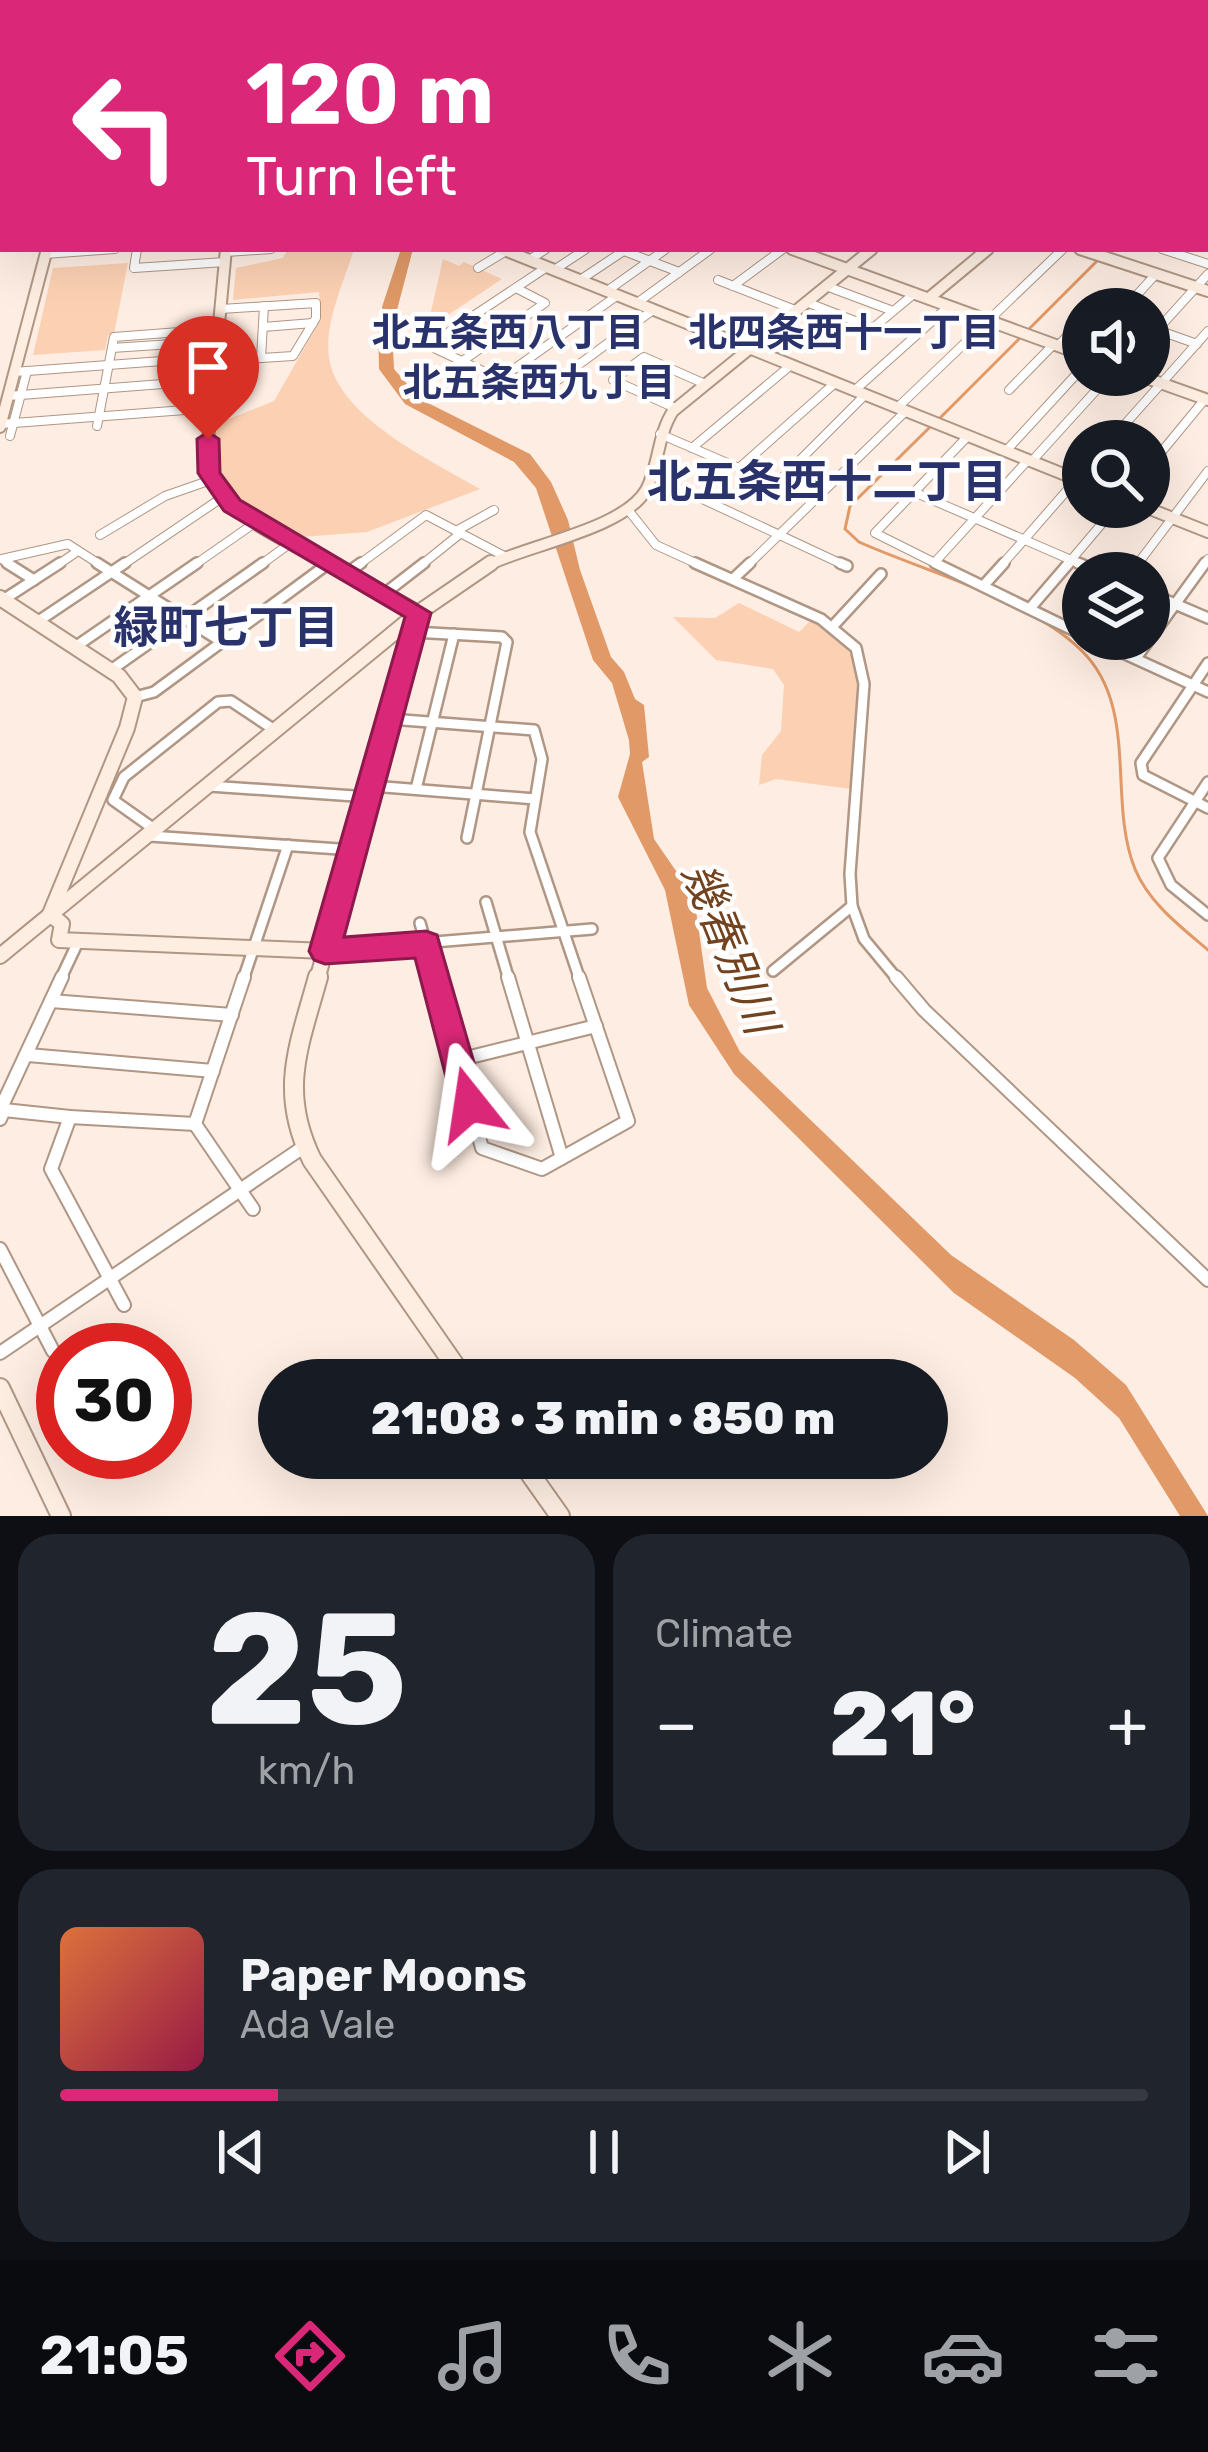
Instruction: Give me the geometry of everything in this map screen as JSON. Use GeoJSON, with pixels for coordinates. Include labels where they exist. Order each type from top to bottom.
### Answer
{"type":"FeatureCollection","features":[{"type":"Feature","properties":{"kind":"street"},"geometry":{"type":"LineString","coordinates":[[10,436],[46,252]]}},
{"type":"Feature","properties":{"kind":"street"},"geometry":{"type":"LineString","coordinates":[[137,252],[134,268],[226,254],[206,459],[223,497],[256,522],[418,613]]}},
{"type":"Feature","properties":{"kind":"street"},"geometry":{"type":"LineString","coordinates":[[478,268],[501,252]]}},
{"type":"Feature","properties":{"kind":"street"},"geometry":{"type":"LineString","coordinates":[[509,252],[1062,472]]}},
{"type":"Feature","properties":{"kind":"street"},"geometry":{"type":"LineString","coordinates":[[529,260],[541,252]]}},
{"type":"Feature","properties":{"kind":"street"},"geometry":{"type":"LineString","coordinates":[[580,252],[437,340],[436,350],[536,396],[653,310]]}},
{"type":"Feature","properties":{"kind":"street"},"geometry":{"type":"LineString","coordinates":[[580,280],[622,252]]}},
{"type":"Feature","properties":{"kind":"street"},"geometry":{"type":"LineString","coordinates":[[630,252],[680,272]]}},
{"type":"Feature","properties":{"kind":"street"},"geometry":{"type":"LineString","coordinates":[[500,379],[663,252]]}},
{"type":"Feature","properties":{"kind":"street"},"geometry":{"type":"LineString","coordinates":[[637,303],[707,252]]}},
{"type":"Feature","properties":{"kind":"street"},"geometry":{"type":"LineString","coordinates":[[733,286],[779,252]]}},
{"type":"Feature","properties":{"kind":"street"},"geometry":{"type":"LineString","coordinates":[[800,252],[1062,347]]}},
{"type":"Feature","properties":{"kind":"street"},"geometry":{"type":"LineString","coordinates":[[0,956],[469,575],[629,511],[645,495],[659,434],[675,408],[868,252]]}},
{"type":"Feature","properties":{"kind":"street"},"geometry":{"type":"LineString","coordinates":[[929,298],[984,252]]}},
{"type":"Feature","properties":{"kind":"street"},"geometry":{"type":"LineString","coordinates":[[733,579],[1060,252]]}},
{"type":"Feature","properties":{"kind":"street"},"geometry":{"type":"LineString","coordinates":[[1089,252],[1202,289]]}},
{"type":"Feature","properties":{"kind":"street"},"geometry":{"type":"LineString","coordinates":[[1171,252],[1208,264]]}},
{"type":"Feature","properties":{"kind":"street"},"geometry":{"type":"LineString","coordinates":[[1143,288],[1156,274]]}},
{"type":"Feature","properties":{"kind":"street"},"geometry":{"type":"LineString","coordinates":[[1170,314],[1202,289],[1208,274]]}},
{"type":"Feature","properties":{"kind":"street"},"geometry":{"type":"LineString","coordinates":[[718,280],[873,328],[915,293]]}},
{"type":"Feature","properties":{"kind":"street"},"geometry":{"type":"LineString","coordinates":[[826,286],[893,311]]}},
{"type":"Feature","properties":{"kind":"street"},"geometry":{"type":"LineString","coordinates":[[461,362],[545,303],[516,288]]}},
{"type":"Feature","properties":{"kind":"street"},"geometry":{"type":"LineString","coordinates":[[21,372],[292,356],[313,323],[316,303],[221,309]]}},
{"type":"Feature","properties":{"kind":"street"},"geometry":{"type":"LineString","coordinates":[[261,358],[264,306]]}},
{"type":"Feature","properties":{"kind":"street"},"geometry":{"type":"LineString","coordinates":[[659,434],[776,484],[949,306]]}},
{"type":"Feature","properties":{"kind":"street"},"geometry":{"type":"LineString","coordinates":[[262,327],[313,323]]}},
{"type":"Feature","properties":{"kind":"street"},"geometry":{"type":"LineString","coordinates":[[1170,372],[1208,331]]}},
{"type":"Feature","properties":{"kind":"street"},"geometry":{"type":"LineString","coordinates":[[1170,334],[1197,344]]}},
{"type":"Feature","properties":{"kind":"street"},"geometry":{"type":"LineString","coordinates":[[98,422],[114,337],[218,335]]}},
{"type":"Feature","properties":{"kind":"street"},"geometry":{"type":"LineString","coordinates":[[1009,390],[1062,339]]}},
{"type":"Feature","properties":{"kind":"street"},"geometry":{"type":"LineString","coordinates":[[675,408],[613,380],[644,357],[705,384]]}},
{"type":"Feature","properties":{"kind":"street"},"geometry":{"type":"LineString","coordinates":[[692,448],[791,365]]}},
{"type":"Feature","properties":{"kind":"street"},"geometry":{"type":"LineString","coordinates":[[15,396],[214,380]]}},
{"type":"Feature","properties":{"kind":"street"},"geometry":{"type":"LineString","coordinates":[[739,468],[835,382]]}},
{"type":"Feature","properties":{"kind":"street"},"geometry":{"type":"LineString","coordinates":[[1170,387],[1207,400],[1170,443]]}},
{"type":"Feature","properties":{"kind":"street"},"geometry":{"type":"LineString","coordinates":[[1006,451],[1062,391]]}},
{"type":"Feature","properties":{"kind":"street"},"geometry":{"type":"LineString","coordinates":[[0,426],[15,396]]}},
{"type":"Feature","properties":{"kind":"street"},"geometry":{"type":"LineString","coordinates":[[935,562],[1090,396]]}},
{"type":"Feature","properties":{"kind":"street"},"geometry":{"type":"LineString","coordinates":[[1128,420],[1149,396]]}},
{"type":"Feature","properties":{"kind":"street"},"geometry":{"type":"LineString","coordinates":[[0,426],[98,422],[211,408]]}},
{"type":"Feature","properties":{"kind":"street"},"geometry":{"type":"LineString","coordinates":[[968,436],[875,533],[1062,623]]}},
{"type":"Feature","properties":{"kind":"street"},"geometry":{"type":"LineString","coordinates":[[1146,552],[1208,471]]}},
{"type":"Feature","properties":{"kind":"street"},"geometry":{"type":"LineString","coordinates":[[651,475],[847,566]]}},
{"type":"Feature","properties":{"kind":"street"},"geometry":{"type":"LineString","coordinates":[[100,535],[165,496],[212,480]]}},
{"type":"Feature","properties":{"kind":"street"},"geometry":{"type":"LineString","coordinates":[[914,492],[1062,556]]}},
{"type":"Feature","properties":{"kind":"street"},"geometry":{"type":"LineString","coordinates":[[38,622],[223,497]]}},
{"type":"Feature","properties":{"kind":"street"},"geometry":{"type":"LineString","coordinates":[[985,584],[1062,498]]}},
{"type":"Feature","properties":{"kind":"street"},"geometry":{"type":"LineString","coordinates":[[384,594],[459,532],[494,510]]}},
{"type":"Feature","properties":{"kind":"street"},"geometry":{"type":"LineString","coordinates":[[629,511],[656,545],[833,626],[856,648],[863,673],[852,906],[877,960],[1208,1280]]}},
{"type":"Feature","properties":{"kind":"street"},"geometry":{"type":"LineString","coordinates":[[347,573],[426,515],[512,555]]}},
{"type":"Feature","properties":{"kind":"street"},"geometry":{"type":"LineString","coordinates":[[1172,518],[1208,532]]}},
{"type":"Feature","properties":{"kind":"street"},"geometry":{"type":"LineString","coordinates":[[75,646],[256,522]]}},
{"type":"Feature","properties":{"kind":"street"},"geometry":{"type":"LineString","coordinates":[[1079,552],[1099,528]]}},
{"type":"Feature","properties":{"kind":"street"},"geometry":{"type":"LineString","coordinates":[[111,670],[292,542]]}},
{"type":"Feature","properties":{"kind":"street"},"geometry":{"type":"LineString","coordinates":[[34,580],[2,559],[68,544],[222,642]]}},
{"type":"Feature","properties":{"kind":"street"},"geometry":{"type":"LineString","coordinates":[[50,914],[136,697],[128,682],[1,599],[78,551]]}},
{"type":"Feature","properties":{"kind":"street"},"geometry":{"type":"LineString","coordinates":[[1170,613],[1208,559]]}},
{"type":"Feature","properties":{"kind":"street"},"geometry":{"type":"LineString","coordinates":[[136,697],[154,692],[329,563]]}},
{"type":"Feature","properties":{"kind":"street"},"geometry":{"type":"LineString","coordinates":[[1032,606],[1062,572]]}},
{"type":"Feature","properties":{"kind":"street"},"geometry":{"type":"LineString","coordinates":[[833,626],[881,574]]}},
{"type":"Feature","properties":{"kind":"street"},"geometry":{"type":"LineString","coordinates":[[1170,601],[1208,618]]}},
{"type":"Feature","properties":{"kind":"street"},"geometry":{"type":"LineString","coordinates":[[418,613],[291,1083],[294,1117],[305,1147],[451,1359]]}},
{"type":"Feature","properties":{"kind":"street"},"geometry":{"type":"LineString","coordinates":[[413,632],[502,637],[507,642],[467,838]]}},
{"type":"Feature","properties":{"kind":"street"},"geometry":{"type":"LineString","coordinates":[[416,789],[454,634]]}},
{"type":"Feature","properties":{"kind":"street"},"geometry":{"type":"LineString","coordinates":[[1140,660],[1208,692]]}},
{"type":"Feature","properties":{"kind":"street"},"geometry":{"type":"LineString","coordinates":[[1202,805],[1143,775],[1141,764],[1208,663]]}},
{"type":"Feature","properties":{"kind":"street"},"geometry":{"type":"LineString","coordinates":[[276,731],[231,701],[218,702],[124,777],[112,800],[152,833],[354,850]]}},
{"type":"Feature","properties":{"kind":"street"},"geometry":{"type":"LineString","coordinates":[[390,719],[534,730],[542,759],[530,832],[628,1121],[542,1169],[482,1148],[421,923]]}},
{"type":"Feature","properties":{"kind":"street"},"geometry":{"type":"LineString","coordinates":[[1208,782],[1202,805],[1158,858],[1171,885],[1208,914]]}},
{"type":"Feature","properties":{"kind":"street"},"geometry":{"type":"LineString","coordinates":[[209,786],[416,789],[535,800]]}},
{"type":"Feature","properties":{"kind":"street"},"geometry":{"type":"LineString","coordinates":[[194,1124],[288,845]]}},
{"type":"Feature","properties":{"kind":"street"},"geometry":{"type":"LineString","coordinates":[[486,902],[562,1158]]}},
{"type":"Feature","properties":{"kind":"street"},"geometry":{"type":"LineString","coordinates":[[773,971],[852,906]]}},
{"type":"Feature","properties":{"kind":"street"},"geometry":{"type":"LineString","coordinates":[[50,914],[62,924],[59,940],[76,944],[325,951],[592,929]]}},
{"type":"Feature","properties":{"kind":"street"},"geometry":{"type":"LineString","coordinates":[[76,944],[1,1113],[194,1124]]}},
{"type":"Feature","properties":{"kind":"street"},"geometry":{"type":"LineString","coordinates":[[51,1001],[232,1015]]}},
{"type":"Feature","properties":{"kind":"street"},"geometry":{"type":"LineString","coordinates":[[458,1060],[596,1025]]}},
{"type":"Feature","properties":{"kind":"street"},"geometry":{"type":"LineString","coordinates":[[28,1054],[213,1071]]}},
{"type":"Feature","properties":{"kind":"street"},"geometry":{"type":"LineString","coordinates":[[70,1117],[51,1169],[124,1305]]}},
{"type":"Feature","properties":{"kind":"street"},"geometry":{"type":"LineString","coordinates":[[194,1124],[253,1209]]}},
{"type":"Feature","properties":{"kind":"street"},"geometry":{"type":"LineString","coordinates":[[44,1323],[305,1147]]}},
{"type":"Feature","properties":{"kind":"street"},"geometry":{"type":"LineString","coordinates":[[0,1249],[40,1323]]}},
{"type":"Feature","properties":{"kind":"street"},"geometry":{"type":"LineString","coordinates":[[0,1353],[36,1328]]}},
{"type":"Feature","properties":{"kind":"street"},"geometry":{"type":"LineString","coordinates":[[0,1388],[61,1516]]}},
{"type":"Feature","properties":{"kind":"street"},"geometry":{"type":"LineString","coordinates":[[534,1479],[560,1516]]}},
{"type":"Feature","properties":{"kind":"shaded area"},"geometry":{"type":"Polygon","coordinates":[[[286,252],[353,252],[329,331],[329,358],[336,379],[368,418],[390,435],[480,489],[367,532],[288,538],[239,508],[211,472],[211,426],[274,401],[321,319],[319,292],[233,300],[236,268],[283,258],[286,252]]]}},
{"type":"Feature","properties":{"kind":"shaded area"},"geometry":{"type":"Polygon","coordinates":[[[400,252],[412,252],[392,329],[394,369],[420,399],[530,454],[551,482],[568,520],[611,657],[624,672],[635,699],[644,705],[649,757],[642,762],[654,839],[694,897],[707,988],[740,1052],[951,1255],[1074,1340],[1126,1385],[1208,1516],[1180,1516],[1119,1418],[1075,1378],[954,1293],[734,1074],[689,1005],[665,890],[618,797],[630,754],[629,740],[612,683],[593,660],[536,488],[514,462],[405,404],[379,369],[382,307],[400,252]]]}},
{"type":"Feature","properties":{"kind":"shaded area"},"geometry":{"type":"Polygon","coordinates":[[[443,259],[459,266],[464,262],[502,279],[427,329],[443,259]]]}},
{"type":"Feature","properties":{"kind":"shaded area"},"geometry":{"type":"Polygon","coordinates":[[[128,263],[114,334],[108,335],[105,350],[33,355],[53,268],[128,263]]]}},
{"type":"Feature","properties":{"kind":"shaded area"},"geometry":{"type":"Polygon","coordinates":[[[739,603],[799,632],[812,619],[835,634],[849,652],[861,692],[851,789],[776,779],[759,785],[762,755],[781,731],[784,685],[773,669],[716,660],[673,617],[715,618],[739,603]]]}},
{"type":"Feature","properties":{"kind":"waterway"},"geometry":{"type":"LineString","coordinates":[[1026,332],[1100,258]]}},
{"type":"Feature","properties":{"kind":"waterway"},"geometry":{"type":"LineString","coordinates":[[937,421],[1019,339]]}},
{"type":"Feature","properties":{"kind":"waterway"},"geometry":{"type":"LineString","coordinates":[[930,427],[850,506],[845,529],[859,542],[1006,601],[1081,650],[1099,673],[1117,726],[1123,814],[1135,869],[1157,904],[1208,950]]}},
{"type":"Feature","properties":{"kind":"district","name":"北五条西八丁目"},"geometry":{"type":"Point","coordinates":[508,333]}},
{"type":"Feature","properties":{"kind":"district","name":"北四条西十一丁目"},"geometry":{"type":"Point","coordinates":[844,333]}},
{"type":"Feature","properties":{"kind":"district","name":"北五条西九丁目"},"geometry":{"type":"Point","coordinates":[539,383]}},
{"type":"Feature","properties":{"kind":"district","name":"北五条西十二丁目"},"geometry":{"type":"Point","coordinates":[827,481]}},
{"type":"Feature","properties":{"kind":"district","name":"緑町七丁目"},"geometry":{"type":"Point","coordinates":[226,627]}},
{"type":"Feature","properties":{"kind":"route"},"geometry":{"type":"LineString","coordinates":[[208,439],[209,473],[232,506],[418,613],[325,951],[426,944],[470,1104]]}},
{"type":"Feature","properties":{"kind":"water label","name":"幾春別川"},"geometry":{"type":"Point","coordinates":[730,948]}}]}
